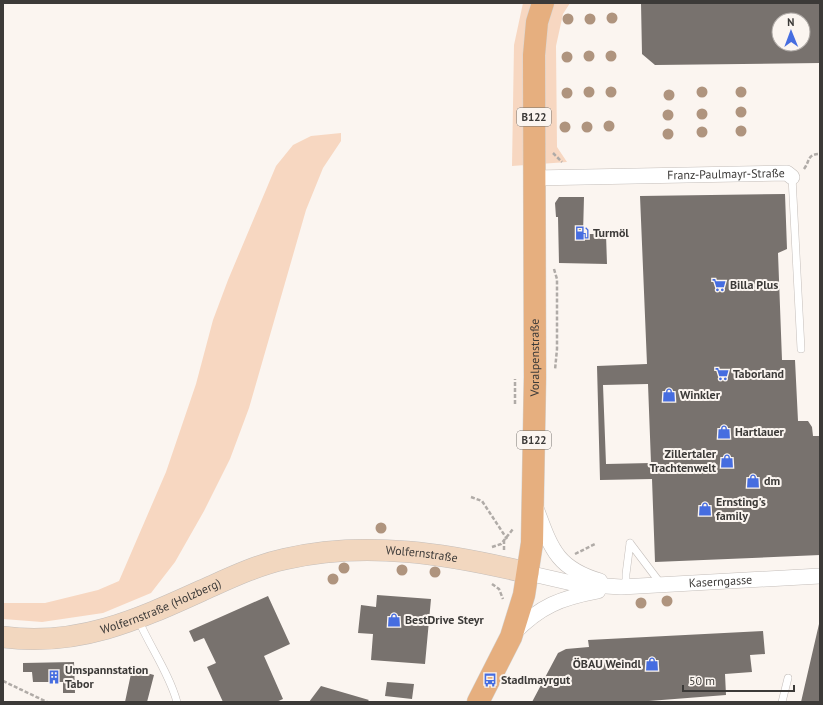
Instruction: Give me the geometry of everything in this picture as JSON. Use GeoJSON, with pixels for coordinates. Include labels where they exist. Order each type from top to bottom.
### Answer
{"type":"FeatureCollection","features":[{"type":"Feature","properties":{"kind":"main road","name":"Voralpenstraße"},"geometry":{"type":"LineString","coordinates":[[478,702],[511,637],[522,603],[532,543],[542,178],[535,39],[537,22],[543,3]]}},
{"type":"Feature","properties":{"kind":"main road","name":"Wolfernstraße"},"geometry":{"type":"LineString","coordinates":[[314,554],[376,550],[425,553],[528,573]]}},
{"type":"Feature","properties":{"kind":"main road","name":"Wolfernstraße (Holzberg)"},"geometry":{"type":"LineString","coordinates":[[3,637],[40,639],[65,638],[94,633],[138,619],[257,568],[285,559],[314,554]]}},
{"type":"Feature","properties":{"kind":"street","name":"Franz-Paulmayr-Straße"},"geometry":{"type":"LineString","coordinates":[[542,178],[797,172]]}},
{"type":"Feature","properties":{"kind":"street","name":"Kaserngasse"},"geometry":{"type":"LineString","coordinates":[[534,504],[555,553],[564,564],[574,571],[623,587]]}},
{"type":"Feature","properties":{"kind":"street","name":"Kaserngasse"},"geometry":{"type":"LineString","coordinates":[[528,573],[576,584],[623,587],[820,576]]}},
{"type":"Feature","properties":{"kind":"street","name":"Kaserngasse"},"geometry":{"type":"LineString","coordinates":[[511,637],[527,619],[549,605],[576,595],[623,587]]}},
{"type":"Feature","properties":{"kind":"lane","name":"Franz-Paulmayr-Straße"},"geometry":{"type":"LineString","coordinates":[[797,172],[801,349]]}},
{"type":"Feature","properties":{"kind":"lane"},"geometry":{"type":"LineString","coordinates":[[623,587],[630,543],[662,586]]}},
{"type":"Feature","properties":{"kind":"lane"},"geometry":{"type":"LineString","coordinates":[[138,619],[150,646],[164,668],[174,689],[177,702]]}},
{"type":"Feature","properties":{"kind":"lane"},"geometry":{"type":"LineString","coordinates":[[782,702],[788,678]]}},
{"type":"Feature","properties":{"kind":"path"},"geometry":{"type":"LineString","coordinates":[[542,178],[551,151],[558,159],[565,163]]}},
{"type":"Feature","properties":{"kind":"path"},"geometry":{"type":"LineString","coordinates":[[806,168],[808,157],[811,155],[820,154]]}},
{"type":"Feature","properties":{"kind":"path"},"geometry":{"type":"LineString","coordinates":[[797,172],[806,168]]}},
{"type":"Feature","properties":{"kind":"path"},"geometry":{"type":"LineString","coordinates":[[797,172],[806,168]]}},
{"type":"Feature","properties":{"kind":"path"},"geometry":{"type":"LineString","coordinates":[[553,268],[557,279],[557,349],[554,372]]}},
{"type":"Feature","properties":{"kind":"path"},"geometry":{"type":"LineString","coordinates":[[515,411],[516,374]]}},
{"type":"Feature","properties":{"kind":"path"},"geometry":{"type":"LineString","coordinates":[[471,497],[482,501],[507,539]]}},
{"type":"Feature","properties":{"kind":"path"},"geometry":{"type":"LineString","coordinates":[[489,548],[501,544],[507,539],[514,523]]}},
{"type":"Feature","properties":{"kind":"path"},"geometry":{"type":"LineString","coordinates":[[568,557],[595,544]]}},
{"type":"Feature","properties":{"kind":"path"},"geometry":{"type":"LineString","coordinates":[[489,583],[499,589],[504,601]]}},
{"type":"Feature","properties":{"kind":"path"},"geometry":{"type":"LineString","coordinates":[[3,681],[47,702]]}},
{"type":"Feature","properties":{"kind":"shaded area"},"geometry":{"type":"Polygon","coordinates":[[[523,3],[570,3],[563,14],[556,46],[557,147],[567,162],[512,166],[514,45],[523,3]]]}},
{"type":"Feature","properties":{"kind":"shaded area"},"geometry":{"type":"Polygon","coordinates":[[[341,133],[341,141],[323,168],[306,210],[249,408],[230,459],[204,511],[175,562],[151,593],[103,613],[42,622],[3,619],[3,603],[45,603],[98,590],[119,581],[166,472],[196,384],[213,320],[228,280],[276,166],[293,145],[311,136],[341,133]]]}},
{"type":"Feature","properties":{"kind":"building"},"geometry":{"type":"Polygon","coordinates":[[[641,3],[820,3],[820,63],[655,65],[642,54],[641,3]]]}},
{"type":"Feature","properties":{"kind":"building","name":"Taborland"},"geometry":{"type":"Polygon","coordinates":[[[785,194],[787,249],[778,253],[782,360],[795,360],[798,421],[808,421],[812,427],[813,436],[820,436],[820,555],[655,562],[652,479],[600,480],[597,366],[647,364],[640,196],[785,194]],[[648,384],[603,385],[606,464],[651,463],[648,384]]]}},
{"type":"Feature","properties":{"kind":"building"},"geometry":{"type":"Polygon","coordinates":[[[559,197],[584,197],[583,234],[606,234],[607,264],[559,263],[558,217],[556,217],[555,203],[559,197]]]}},
{"type":"Feature","properties":{"kind":"building","name":"BestDrive Steyr"},"geometry":{"type":"Polygon","coordinates":[[[377,595],[431,599],[425,664],[371,660],[373,634],[358,633],[361,605],[376,607],[377,595]]]}},
{"type":"Feature","properties":{"kind":"building"},"geometry":{"type":"Polygon","coordinates":[[[268,596],[290,644],[264,656],[283,699],[276,702],[223,702],[207,667],[216,663],[204,638],[194,642],[189,631],[268,596]]]}},
{"type":"Feature","properties":{"kind":"building"},"geometry":{"type":"Polygon","coordinates":[[[819,624],[820,702],[801,702],[819,624]]]}},
{"type":"Feature","properties":{"kind":"building","name":"ÖBAU Weindl"},"geometry":{"type":"Polygon","coordinates":[[[763,631],[765,654],[750,655],[752,672],[725,674],[726,695],[636,702],[532,702],[558,653],[566,649],[589,647],[588,640],[763,631]]]}},
{"type":"Feature","properties":{"kind":"building","name":"Umspannstation Tabor"},"geometry":{"type":"Polygon","coordinates":[[[74,662],[75,693],[63,693],[63,682],[33,682],[32,672],[23,672],[23,663],[74,662]]]}},
{"type":"Feature","properties":{"kind":"building"},"geometry":{"type":"Polygon","coordinates":[[[132,669],[154,675],[147,702],[125,702],[132,669]]]}},
{"type":"Feature","properties":{"kind":"building"},"geometry":{"type":"Polygon","coordinates":[[[387,682],[414,684],[412,699],[385,696],[387,682]]]}},
{"type":"Feature","properties":{"kind":"building"},"geometry":{"type":"Polygon","coordinates":[[[321,686],[369,700],[367,702],[309,702],[321,686]]]}},
{"type":"Feature","properties":{"kind":"place","name":"Turmöl"},"geometry":{"type":"Point","coordinates":[582,233]}},
{"type":"Feature","properties":{"kind":"place","name":"Billa Plus"},"geometry":{"type":"Point","coordinates":[719,285]}},
{"type":"Feature","properties":{"kind":"place","name":"Taborland"},"geometry":{"type":"Point","coordinates":[722,374]}},
{"type":"Feature","properties":{"kind":"place","name":"Winkler"},"geometry":{"type":"Point","coordinates":[669,395]}},
{"type":"Feature","properties":{"kind":"place","name":"Hartlauer"},"geometry":{"type":"Point","coordinates":[724,432]}},
{"type":"Feature","properties":{"kind":"place","name":"Zillertaler Trachtenwelt"},"geometry":{"type":"Point","coordinates":[727,461]}},
{"type":"Feature","properties":{"kind":"place","name":"dm"},"geometry":{"type":"Point","coordinates":[753,481]}},
{"type":"Feature","properties":{"kind":"place","name":"Ernsting's family"},"geometry":{"type":"Point","coordinates":[705,509]}},
{"type":"Feature","properties":{"kind":"place","name":"BestDrive Steyr"},"geometry":{"type":"Point","coordinates":[394,620]}},
{"type":"Feature","properties":{"kind":"place","name":"ÖBAU Weindl"},"geometry":{"type":"Point","coordinates":[652,664]}},
{"type":"Feature","properties":{"kind":"place","name":"Umspannstation Tabor"},"geometry":{"type":"Point","coordinates":[54,677]}},
{"type":"Feature","properties":{"kind":"place","name":"Stadlmayrgut"},"geometry":{"type":"Point","coordinates":[490,680]}}]}
